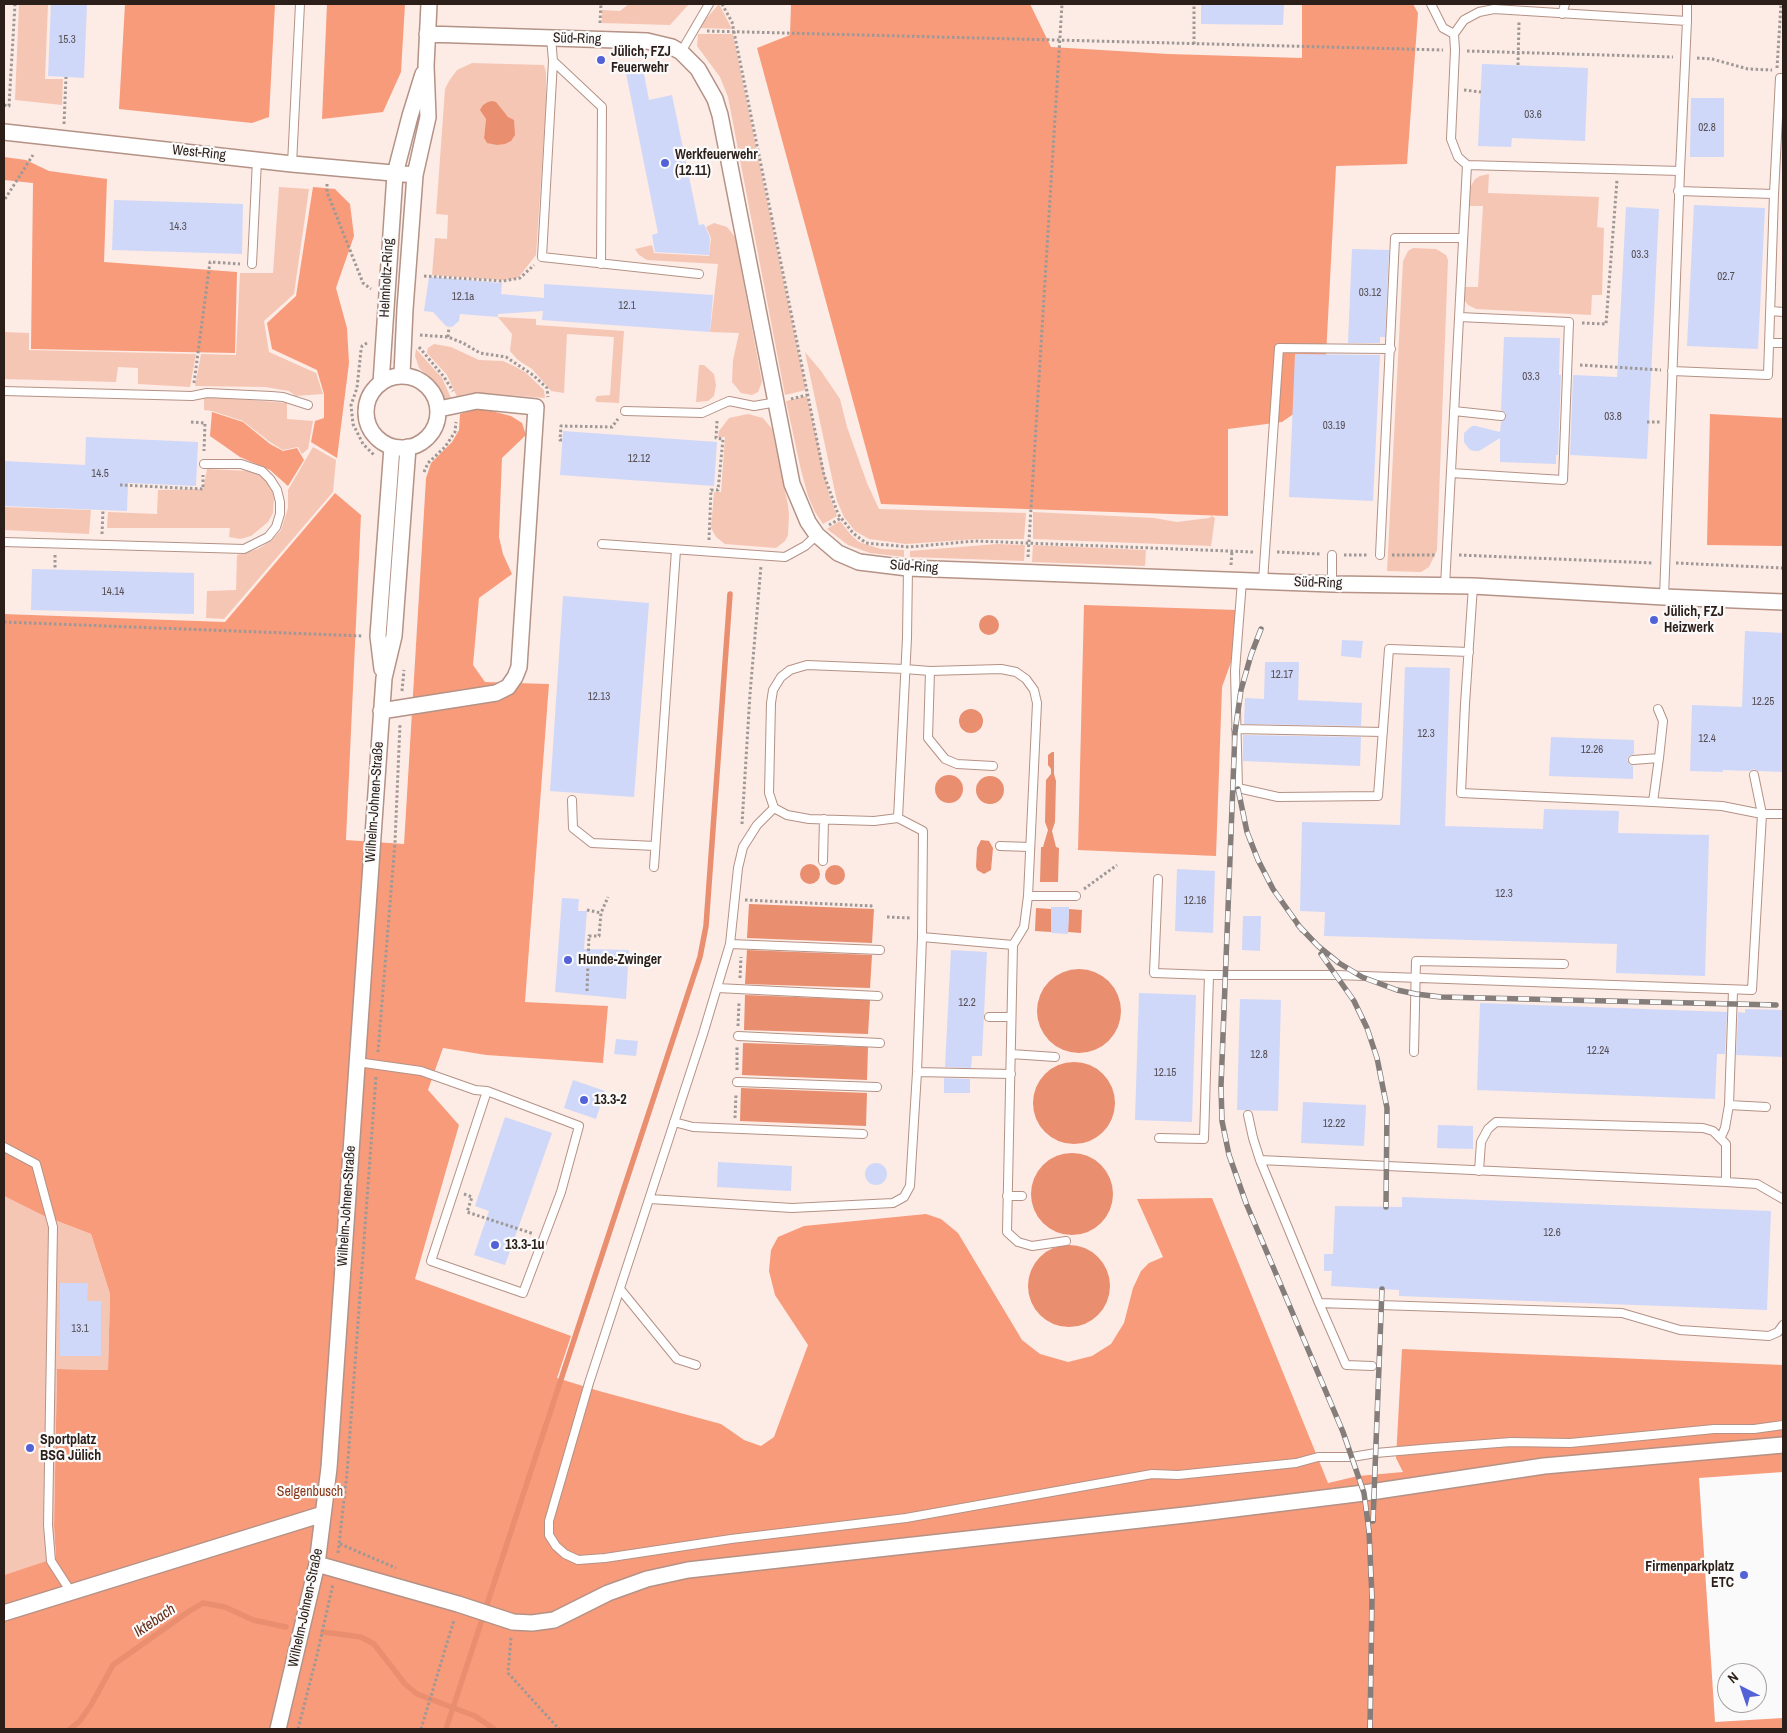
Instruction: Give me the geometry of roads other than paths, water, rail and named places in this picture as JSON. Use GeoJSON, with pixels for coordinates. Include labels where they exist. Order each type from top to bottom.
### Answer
{"type":"FeatureCollection","features":[{"type":"Feature","properties":{"kind":"street","name":"Helmholtz-Ring"},"geometry":{"type":"LineString","coordinates":[[402,374],[415,175],[428,117],[426,66],[429,4]]}},
{"type":"Feature","properties":{"kind":"street","name":"Süd-Ring"},"geometry":{"type":"LineString","coordinates":[[427,34],[647,41],[672,46],[698,68],[715,99],[720,115],[792,484],[808,522],[818,535],[838,553],[859,562],[908,568],[1332,584],[1474,586],[1783,602]]}},
{"type":"Feature","properties":{"kind":"street","name":"Helmholtz-Ring"},"geometry":{"type":"LineString","coordinates":[[381,382],[395,174],[410,116],[426,66]]}},
{"type":"Feature","properties":{"kind":"street","name":"West-Ring"},"geometry":{"type":"LineString","coordinates":[[4,132],[395,174]]}},
{"type":"Feature","properties":{"kind":"street"},"geometry":{"type":"LineString","coordinates":[[395,174],[415,175]]}},
{"type":"Feature","properties":{"kind":"street"},"geometry":{"type":"LineString","coordinates":[[402,374],[414,377],[426,384],[435,395],[439,409],[437,425],[427,438],[414,446],[392,447],[374,435],[368,424],[368,401],[372,390],[381,382],[402,374]]}},
{"type":"Feature","properties":{"kind":"street"},"geometry":{"type":"LineString","coordinates":[[381,711],[496,693],[508,687],[519,667],[536,407],[477,401],[439,409]]}},
{"type":"Feature","properties":{"kind":"street","name":"Wilhelm-Johnen-Straße"},"geometry":{"type":"LineString","coordinates":[[384,678],[378,636],[392,447]]}},
{"type":"Feature","properties":{"kind":"street","name":"Wilhelm-Johnen-Straße"},"geometry":{"type":"LineString","coordinates":[[278,1729],[317,1564],[329,1468],[381,711],[384,678],[394,636],[408,447]]}},
{"type":"Feature","properties":{"kind":"street"},"geometry":{"type":"LineString","coordinates":[[317,1564],[464,1606],[510,1622],[532,1623],[554,1620],[608,1593],[647,1579],[688,1570],[1194,1514],[1364,1493],[1544,1466],[1783,1445]]}},
{"type":"Feature","properties":{"kind":"street"},"geometry":{"type":"LineString","coordinates":[[4,1614],[323,1514]]}},
{"type":"Feature","properties":{"kind":"lane"},"geometry":{"type":"LineString","coordinates":[[292,164],[300,4]]}},
{"type":"Feature","properties":{"kind":"lane"},"geometry":{"type":"LineString","coordinates":[[681,52],[709,4]]}},
{"type":"Feature","properties":{"kind":"lane"},"geometry":{"type":"LineString","coordinates":[[1431,4],[1443,28],[1454,34]]}},
{"type":"Feature","properties":{"kind":"lane"},"geometry":{"type":"LineString","coordinates":[[1562,14],[1565,4]]}},
{"type":"Feature","properties":{"kind":"lane"},"geometry":{"type":"LineString","coordinates":[[1664,597],[1678,191],[1687,4]]}},
{"type":"Feature","properties":{"kind":"lane"},"geometry":{"type":"LineString","coordinates":[[1680,171],[1467,165],[1458,157],[1451,139],[1454,34],[1464,20],[1479,12],[1494,10],[1687,21]]}},
{"type":"Feature","properties":{"kind":"lane"},"geometry":{"type":"LineString","coordinates":[[551,38],[553,61],[542,257],[699,274]]}},
{"type":"Feature","properties":{"kind":"lane"},"geometry":{"type":"LineString","coordinates":[[553,61],[602,107],[601,264]]}},
{"type":"Feature","properties":{"kind":"lane"},"geometry":{"type":"LineString","coordinates":[[1672,371],[1768,376],[1780,75]]}},
{"type":"Feature","properties":{"kind":"lane"},"geometry":{"type":"LineString","coordinates":[[252,264],[257,160]]}},
{"type":"Feature","properties":{"kind":"lane"},"geometry":{"type":"LineString","coordinates":[[1445,586],[1467,165]]}},
{"type":"Feature","properties":{"kind":"lane"},"geometry":{"type":"LineString","coordinates":[[1678,191],[1774,194]]}},
{"type":"Feature","properties":{"kind":"lane"},"geometry":{"type":"LineString","coordinates":[[1380,555],[1395,238],[1463,238]]}},
{"type":"Feature","properties":{"kind":"lane"},"geometry":{"type":"LineString","coordinates":[[1771,311],[1783,312]]}},
{"type":"Feature","properties":{"kind":"lane"},"geometry":{"type":"LineString","coordinates":[[1451,472],[1563,480],[1569,322],[1459,317]]}},
{"type":"Feature","properties":{"kind":"lane"},"geometry":{"type":"LineString","coordinates":[[1769,343],[1783,343]]}},
{"type":"Feature","properties":{"kind":"lane"},"geometry":{"type":"LineString","coordinates":[[1263,581],[1279,348],[1391,349]]}},
{"type":"Feature","properties":{"kind":"lane"},"geometry":{"type":"LineString","coordinates":[[4,391],[192,396],[207,393],[283,397],[308,405]]}},
{"type":"Feature","properties":{"kind":"lane"},"geometry":{"type":"LineString","coordinates":[[625,411],[702,413],[729,401],[754,406],[777,402]]}},
{"type":"Feature","properties":{"kind":"lane"},"geometry":{"type":"LineString","coordinates":[[1454,411],[1501,416]]}},
{"type":"Feature","properties":{"kind":"lane"},"geometry":{"type":"LineString","coordinates":[[4,542],[244,549],[268,537],[276,527],[280,514],[277,490],[270,479],[262,471],[241,464],[204,464]]}},
{"type":"Feature","properties":{"kind":"lane"},"geometry":{"type":"LineString","coordinates":[[602,544],[785,557],[805,546],[818,535]]}},
{"type":"Feature","properties":{"kind":"lane"},"geometry":{"type":"LineString","coordinates":[[654,867],[676,550]]}},
{"type":"Feature","properties":{"kind":"lane"},"geometry":{"type":"LineString","coordinates":[[1332,555],[1332,584]]}},
{"type":"Feature","properties":{"kind":"lane"},"geometry":{"type":"LineString","coordinates":[[898,818],[906,668],[908,568]]}},
{"type":"Feature","properties":{"kind":"lane"},"geometry":{"type":"LineString","coordinates":[[1242,581],[1234,671],[1238,788],[1278,796],[1378,796],[1389,649],[1469,652]]}},
{"type":"Feature","properties":{"kind":"lane"},"geometry":{"type":"LineString","coordinates":[[1474,586],[1465,704],[1461,793],[1722,806],[1762,814],[1783,814]]}},
{"type":"Feature","properties":{"kind":"lane"},"geometry":{"type":"LineString","coordinates":[[650,1199],[792,1208],[893,1203],[904,1197],[910,1186],[917,1072],[922,937],[922,831],[898,818],[874,821],[824,819],[787,815],[774,808],[769,793],[771,702],[773,690],[781,677],[790,670],[806,665],[906,668],[930,672],[1001,668],[1016,672],[1026,679],[1034,690],[1037,704],[1028,896],[1024,927],[1012,945],[1007,1232],[1018,1242],[1032,1246],[1066,1241]]}},
{"type":"Feature","properties":{"kind":"lane"},"geometry":{"type":"LineString","coordinates":[[930,672],[928,738],[945,759],[957,764],[993,766]]}},
{"type":"Feature","properties":{"kind":"lane"},"geometry":{"type":"LineString","coordinates":[[1653,802],[1663,721],[1658,709]]}},
{"type":"Feature","properties":{"kind":"lane"},"geometry":{"type":"LineString","coordinates":[[1236,729],[1383,732]]}},
{"type":"Feature","properties":{"kind":"lane"},"geometry":{"type":"LineString","coordinates":[[1633,760],[1658,758]]}},
{"type":"Feature","properties":{"kind":"lane"},"geometry":{"type":"LineString","coordinates":[[1158,879],[1154,973],[1337,975],[1734,991],[1752,990],[1762,814],[1754,775]]}},
{"type":"Feature","properties":{"kind":"lane"},"geometry":{"type":"LineString","coordinates":[[572,800],[572,828],[592,843],[655,846]]}},
{"type":"Feature","properties":{"kind":"lane"},"geometry":{"type":"LineString","coordinates":[[774,808],[757,825],[743,847],[738,868],[730,944],[650,1199],[589,1383],[549,1521],[549,1535],[556,1546],[565,1554],[578,1560],[605,1558],[731,1539],[906,1518],[1152,1474],[1178,1475],[1296,1462],[1318,1457],[1352,1457],[1443,1447],[1511,1442],[1570,1443],[1714,1428],[1754,1429],[1783,1425]]}},
{"type":"Feature","properties":{"kind":"lane"},"geometry":{"type":"LineString","coordinates":[[823,861],[824,819]]}},
{"type":"Feature","properties":{"kind":"lane"},"geometry":{"type":"LineString","coordinates":[[1000,846],[1030,847]]}},
{"type":"Feature","properties":{"kind":"lane"},"geometry":{"type":"LineString","coordinates":[[1028,896],[1076,896]]}},
{"type":"Feature","properties":{"kind":"lane"},"geometry":{"type":"LineString","coordinates":[[922,937],[1012,945]]}},
{"type":"Feature","properties":{"kind":"lane"},"geometry":{"type":"LineString","coordinates":[[730,944],[880,950]]}},
{"type":"Feature","properties":{"kind":"lane"},"geometry":{"type":"LineString","coordinates":[[1414,1052],[1416,961],[1564,964]]}},
{"type":"Feature","properties":{"kind":"lane"},"geometry":{"type":"LineString","coordinates":[[1160,1138],[1204,1139],[1209,975]]}},
{"type":"Feature","properties":{"kind":"lane"},"geometry":{"type":"LineString","coordinates":[[717,988],[878,996]]}},
{"type":"Feature","properties":{"kind":"lane"},"geometry":{"type":"LineString","coordinates":[[1721,1137],[1725,1128],[1729,1104],[1734,991]]}},
{"type":"Feature","properties":{"kind":"lane"},"geometry":{"type":"LineString","coordinates":[[989,1016],[1010,1017]]}},
{"type":"Feature","properties":{"kind":"lane"},"geometry":{"type":"LineString","coordinates":[[738,1036],[880,1043]]}},
{"type":"Feature","properties":{"kind":"lane"},"geometry":{"type":"LineString","coordinates":[[1011,1054],[1055,1057]]}},
{"type":"Feature","properties":{"kind":"lane"},"geometry":{"type":"LineString","coordinates":[[357,1062],[421,1072],[487,1092],[579,1126],[561,1192],[523,1294],[431,1261],[487,1092]]}},
{"type":"Feature","properties":{"kind":"lane"},"geometry":{"type":"LineString","coordinates":[[917,1072],[1011,1074]]}},
{"type":"Feature","properties":{"kind":"lane"},"geometry":{"type":"LineString","coordinates":[[736,1082],[876,1087]]}},
{"type":"Feature","properties":{"kind":"lane"},"geometry":{"type":"LineString","coordinates":[[1729,1104],[1766,1107]]}},
{"type":"Feature","properties":{"kind":"lane"},"geometry":{"type":"LineString","coordinates":[[1248,1115],[1260,1160],[1346,1365],[1372,1366]]}},
{"type":"Feature","properties":{"kind":"lane"},"geometry":{"type":"LineString","coordinates":[[674,1122],[693,1127],[864,1134]]}},
{"type":"Feature","properties":{"kind":"lane"},"geometry":{"type":"LineString","coordinates":[[1479,1171],[1481,1142],[1488,1129],[1496,1122],[1703,1128],[1713,1131],[1726,1144],[1726,1182]]}},
{"type":"Feature","properties":{"kind":"lane"},"geometry":{"type":"LineString","coordinates":[[4,1147],[36,1164],[53,1227],[48,1525],[51,1561],[71,1592]]}},
{"type":"Feature","properties":{"kind":"lane"},"geometry":{"type":"LineString","coordinates":[[1260,1160],[1757,1184],[1783,1199]]}},
{"type":"Feature","properties":{"kind":"lane"},"geometry":{"type":"LineString","coordinates":[[1008,1196],[1022,1196]]}},
{"type":"Feature","properties":{"kind":"lane"},"geometry":{"type":"LineString","coordinates":[[620,1289],[677,1359],[696,1364]]}},
{"type":"Feature","properties":{"kind":"lane"},"geometry":{"type":"LineString","coordinates":[[1319,1304],[1622,1313],[1680,1330],[1769,1336],[1778,1332],[1783,1325]]}},
{"type":"Feature","properties":{"kind":"waterway"},"geometry":{"type":"LineString","coordinates":[[446,1729],[700,957],[706,926],[730,594]]}},
{"type":"Feature","properties":{"kind":"waterway","name":"Iktebach"},"geometry":{"type":"LineString","coordinates":[[70,1729],[79,1722],[91,1705],[113,1665],[203,1603],[225,1607],[253,1620],[286,1627]]}},
{"type":"Feature","properties":{"kind":"waterway","name":"Iktebach"},"geometry":{"type":"LineString","coordinates":[[323,1632],[361,1637],[374,1644],[405,1684],[417,1694],[475,1716],[494,1729]]}},
{"type":"Feature","properties":{"kind":"railway"},"geometry":{"type":"LineString","coordinates":[[1261,629],[1241,690],[1235,732],[1221,1086],[1222,1121],[1229,1155],[1246,1203],[1343,1432],[1364,1493],[1369,1531],[1372,1597],[1370,1729]]}},
{"type":"Feature","properties":{"kind":"railway"},"geometry":{"type":"LineString","coordinates":[[1238,789],[1247,832],[1258,860],[1273,889],[1302,930]]}},
{"type":"Feature","properties":{"kind":"railway"},"geometry":{"type":"LineString","coordinates":[[1298,925],[1318,946],[1339,963],[1362,977],[1397,990],[1416,994],[1441,997],[1776,1005]]}},
{"type":"Feature","properties":{"kind":"railway"},"geometry":{"type":"LineString","coordinates":[[1321,954],[1354,1001],[1367,1028],[1377,1058],[1387,1108],[1386,1207]]}},
{"type":"Feature","properties":{"kind":"railway"},"geometry":{"type":"LineString","coordinates":[[1373,1521],[1382,1289]]}},
{"type":"Feature","properties":{"kind":"place","name":"Jülich, FZJ Feuerwehr"},"geometry":{"type":"Point","coordinates":[601,60]}},
{"type":"Feature","properties":{"kind":"place","name":"Werkfeuerwehr (12.11)"},"geometry":{"type":"Point","coordinates":[665,163]}},
{"type":"Feature","properties":{"kind":"place","name":"Jülich, FZJ Heizwerk"},"geometry":{"type":"Point","coordinates":[1654,620]}},
{"type":"Feature","properties":{"kind":"place","name":"Hunde-Zwinger"},"geometry":{"type":"Point","coordinates":[568,960]}},
{"type":"Feature","properties":{"kind":"place","name":"13.3-2"},"geometry":{"type":"Point","coordinates":[584,1100]}},
{"type":"Feature","properties":{"kind":"place","name":"13.3-1u"},"geometry":{"type":"Point","coordinates":[495,1245]}},
{"type":"Feature","properties":{"kind":"place","name":"Sportplatz BSG Jülich"},"geometry":{"type":"Point","coordinates":[30,1448]}},
{"type":"Feature","properties":{"kind":"place","name":"Firmenparkplatz ETC"},"geometry":{"type":"Point","coordinates":[1744,1575]}},
{"type":"Feature","properties":{"kind":"park label","name":"Selgenbusch"},"geometry":{"type":"Point","coordinates":[310,1492]}}]}
